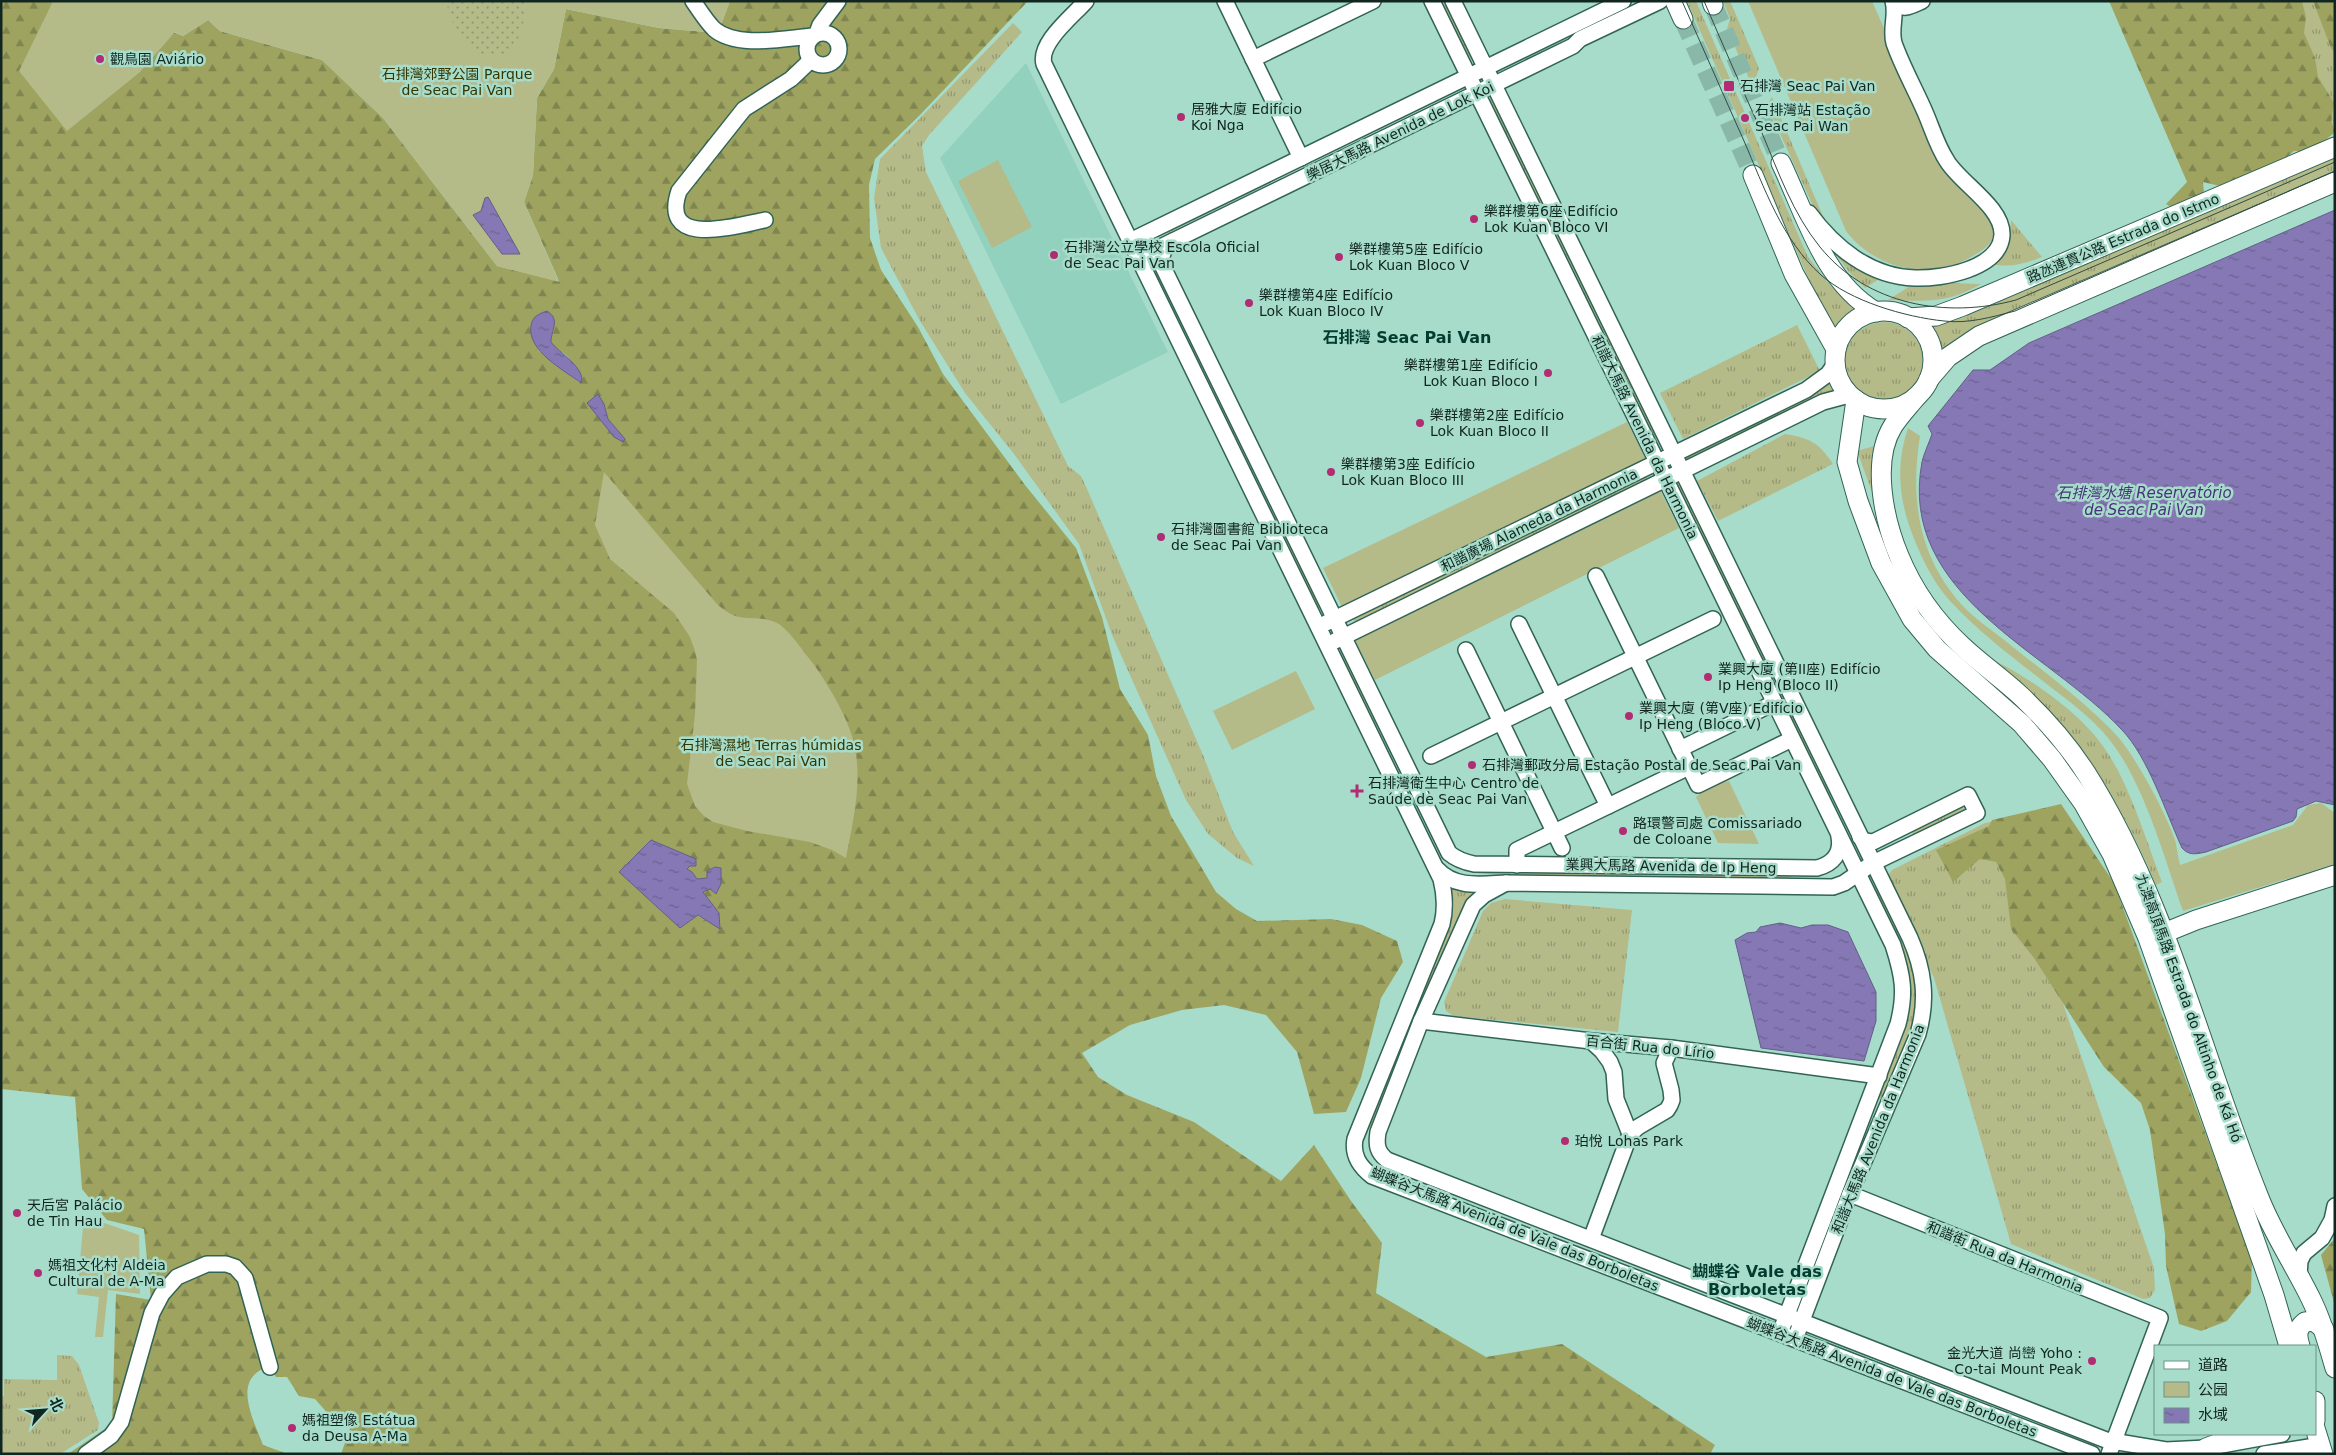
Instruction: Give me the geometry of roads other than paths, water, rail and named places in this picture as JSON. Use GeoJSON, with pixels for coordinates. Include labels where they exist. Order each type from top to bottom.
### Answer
{"type":"FeatureCollection","features":[{"type":"Feature","properties":{"kind":"main road","name":"路氹連貫公路 Estrada do Istmo"},"geometry":{"type":"LineString","coordinates":[[1908,318],[1936,316],[1963,306],[2335,147]]}},
{"type":"Feature","properties":{"kind":"main road"},"geometry":{"type":"LineString","coordinates":[[1781,163],[1826,260],[1836,277],[1864,305],[1876,312]]}},
{"type":"Feature","properties":{"kind":"main road"},"geometry":{"type":"LineString","coordinates":[[1753,175],[1794,274],[1836,357]]}},
{"type":"Feature","properties":{"kind":"main road"},"geometry":{"type":"LineString","coordinates":[[1929,379],[1932,365],[1929,345],[1919,327],[1908,318],[1892,312],[1876,312],[1864,315],[1845,330],[1836,357],[1837,376],[1853,398],[1868,406],[1881,409],[1894,408],[1906,404],[1917,396],[1948,357],[1979,336],[2335,182]]}},
{"type":"Feature","properties":{"kind":"main road","name":"九澳高頂馬路 Estrada do Altinho de Ká Hó"},"geometry":{"type":"LineString","coordinates":[[1917,396],[1892,427],[1885,447],[1882,491],[1886,517],[1899,556],[1918,593],[1945,628],[1964,648],[2021,697],[2052,728],[2073,755],[2127,846],[2164,933],[2258,1196],[2324,1329],[2335,1368]]}},
{"type":"Feature","properties":{"kind":"main road","name":"九澳高頂馬路 Estrada do Altinho de Ká Hó"},"geometry":{"type":"LineString","coordinates":[[1853,398],[1847,462],[1858,501],[1881,563],[1912,619],[1937,649],[2022,724],[2052,760],[2084,804],[2112,854],[2148,938],[2274,1295],[2289,1345]]}},
{"type":"Feature","properties":{"kind":"main road"},"geometry":{"type":"LineString","coordinates":[[2164,933],[2196,920],[2335,875]]}},
{"type":"Feature","properties":{"kind":"main road"},"geometry":{"type":"LineString","coordinates":[[2300,1345],[2297,1336],[2298,1330],[2305,1322],[2314,1321],[2324,1329]]}},
{"type":"Feature","properties":{"kind":"main road"},"geometry":{"type":"LineString","coordinates":[[2316,1432],[2321,1454]]}},
{"type":"Feature","properties":{"kind":"main road"},"geometry":{"type":"LineString","coordinates":[[2206,1448],[2240,1435]]}},
{"type":"Feature","properties":{"kind":"street"},"geometry":{"type":"LineString","coordinates":[[693,1],[715,30],[729,38],[745,41],[815,34],[828,33],[836,39],[838,54],[832,62],[821,65],[811,60],[807,50],[809,40],[815,34],[838,1]]}},
{"type":"Feature","properties":{"kind":"street","name":"蝴蝶谷大馬路 Avenida de Vale das Borboletas"},"geometry":{"type":"LineString","coordinates":[[1086,1],[1046,45],[1042,54],[1043,61],[1436,868],[1444,892],[1445,913],[1355,1139],[1354,1149],[1356,1157],[1364,1169],[1372,1176],[2092,1454]]}},
{"type":"Feature","properties":{"kind":"street"},"geometry":{"type":"LineString","coordinates":[[1225,1],[1301,158]]}},
{"type":"Feature","properties":{"kind":"street"},"geometry":{"type":"LineString","coordinates":[[1253,59],[1373,1]]}},
{"type":"Feature","properties":{"kind":"street","name":"和諧大馬路 Avenida da Harmonia"},"geometry":{"type":"LineString","coordinates":[[1432,1],[1858,874],[1896,954],[1903,978],[1904,994],[1898,1024],[1780,1333]]}},
{"type":"Feature","properties":{"kind":"street","name":"和諧大馬路 Avenida da Harmonia"},"geometry":{"type":"LineString","coordinates":[[1453,1],[1910,938],[1922,968],[1925,990],[1923,1017],[1918,1034],[1850,1194],[1796,1339]]}},
{"type":"Feature","properties":{"kind":"street","name":"樂居大馬路 Avenida de Lok Koi"},"geometry":{"type":"LineString","coordinates":[[1130,242],[1623,1]]}},
{"type":"Feature","properties":{"kind":"street","name":"樂居大馬路 Avenida de Lok Koi"},"geometry":{"type":"LineString","coordinates":[[1138,258],[1477,93],[1572,46],[1580,39],[1660,1]]}},
{"type":"Feature","properties":{"kind":"street"},"geometry":{"type":"LineString","coordinates":[[1893,2],[1900,8],[1907,8],[1922,1]]}},
{"type":"Feature","properties":{"kind":"street"},"geometry":{"type":"LineString","coordinates":[[1798,198],[1825,235],[1838,247],[1866,264],[1899,276],[1930,278],[1955,273],[1980,265],[1994,255],[2001,245],[2002,233],[2000,222],[1946,161],[1894,41],[1893,2]]}},
{"type":"Feature","properties":{"kind":"street"},"geometry":{"type":"LineString","coordinates":[[765,220],[700,231],[684,224],[676,208],[676,200],[679,192],[744,110],[790,79],[811,60]]}},
{"type":"Feature","properties":{"kind":"street"},"geometry":{"type":"LineString","coordinates":[[1173,241],[1162,253],[1163,267],[1343,636]]}},
{"type":"Feature","properties":{"kind":"street","name":"和諧廣場 Alameda da Harmonia"},"geometry":{"type":"LineString","coordinates":[[1318,627],[1812,387],[1828,374],[1836,357]]}},
{"type":"Feature","properties":{"kind":"street","name":"和諧廣場 Alameda da Harmonia"},"geometry":{"type":"LineString","coordinates":[[1327,644],[1823,402],[1853,398]]}},
{"type":"Feature","properties":{"kind":"street"},"geometry":{"type":"LineString","coordinates":[[1596,576],[1698,785],[1792,739]]}},
{"type":"Feature","properties":{"kind":"street"},"geometry":{"type":"LineString","coordinates":[[1431,756],[1713,619]]}},
{"type":"Feature","properties":{"kind":"street"},"geometry":{"type":"LineString","coordinates":[[1519,624],[1608,806]]}},
{"type":"Feature","properties":{"kind":"street","name":"業興大馬路 Avenida de Ip Heng"},"geometry":{"type":"LineString","coordinates":[[1343,636],[1449,852],[1461,861],[1474,864],[1518,865],[1817,868],[1832,862],[1837,855],[1840,839],[1837,831]]}},
{"type":"Feature","properties":{"kind":"street"},"geometry":{"type":"LineString","coordinates":[[1466,650],[1562,848]]}},
{"type":"Feature","properties":{"kind":"street"},"geometry":{"type":"LineString","coordinates":[[1680,749],[1774,703]]}},
{"type":"Feature","properties":{"kind":"street"},"geometry":{"type":"LineString","coordinates":[[1518,865],[1517,850],[1689,767]]}},
{"type":"Feature","properties":{"kind":"street"},"geometry":{"type":"LineString","coordinates":[[1833,887],[1844,884],[1873,863],[1977,813],[1968,796],[1873,842],[1865,841],[1860,836]]}},
{"type":"Feature","properties":{"kind":"street","name":"業興大馬路 Avenida de Ip Heng"},"geometry":{"type":"LineString","coordinates":[[1436,868],[1442,874],[1461,883],[1833,887]]}},
{"type":"Feature","properties":{"kind":"street","name":"蝴蝶谷大馬路 Avenida de Vale das Borboletas"},"geometry":{"type":"LineString","coordinates":[[1506,883],[1484,895],[1473,905],[1421,1021],[1378,1132],[1376,1144],[1379,1152],[1388,1160],[2087,1434],[2111,1448],[2166,1450],[2206,1448],[2277,1435]]}},
{"type":"Feature","properties":{"kind":"street"},"geometry":{"type":"LineString","coordinates":[[1833,887],[1856,893],[1873,906]]}},
{"type":"Feature","properties":{"kind":"street","name":"百合街 Rua do Lírio"},"geometry":{"type":"LineString","coordinates":[[1421,1021],[1591,1041],[1671,1048],[1879,1076]]}},
{"type":"Feature","properties":{"kind":"street"},"geometry":{"type":"LineString","coordinates":[[1591,1041],[1610,1062],[1614,1072],[1616,1099],[1630,1134]]}},
{"type":"Feature","properties":{"kind":"street"},"geometry":{"type":"LineString","coordinates":[[1591,1239],[1630,1134],[1638,1127],[1667,1110],[1672,1100],[1664,1063],[1671,1048]]}},
{"type":"Feature","properties":{"kind":"street","name":"和諧街 Rua da Harmonia"},"geometry":{"type":"LineString","coordinates":[[1850,1194],[2160,1318],[2111,1448]]}},
{"type":"Feature","properties":{"kind":"street"},"geometry":{"type":"LineString","coordinates":[[2299,1276],[2300,1261],[2304,1253],[2322,1238],[2332,1220],[2335,1206]]}},
{"type":"Feature","properties":{"kind":"street"},"geometry":{"type":"LineString","coordinates":[[86,1454],[111,1436],[122,1422],[152,1313],[162,1294],[178,1277],[207,1264],[226,1264],[241,1272],[245,1278],[270,1367]]}},
{"type":"Feature","properties":{"kind":"street"},"geometry":{"type":"LineString","coordinates":[[2264,1454],[2309,1447],[2321,1454]]}},
{"type":"Feature","properties":{"kind":"water"},"geometry":{"type":"Polygon","coordinates":[[[488,197],[520,254],[502,254],[473,215],[481,211],[485,198],[488,197]]]}},
{"type":"Feature","properties":{"kind":"water","name":"石排灣水塘 Reservatório de Seac Pai Van"},"geometry":{"type":"Polygon","coordinates":[[[2335,210],[2335,805],[2316,801],[2297,809],[2296,817],[2293,821],[2206,852],[2190,853],[2182,848],[2148,770],[2131,741],[2122,730],[2091,701],[2020,646],[1985,616],[1955,584],[1932,549],[1920,508],[1922,462],[1932,434],[1928,426],[1973,370],[1990,370],[2029,343],[2335,210]]]}},
{"type":"Feature","properties":{"kind":"water"},"geometry":{"type":"Polygon","coordinates":[[[547,311],[554,318],[551,342],[580,372],[581,383],[548,359],[535,344],[531,335],[533,320],[536,316],[547,311]]]}},
{"type":"Feature","properties":{"kind":"water"},"geometry":{"type":"Polygon","coordinates":[[[598,394],[604,404],[608,419],[625,439],[623,442],[614,437],[587,403],[598,394]]]}},
{"type":"Feature","properties":{"kind":"water"},"geometry":{"type":"Polygon","coordinates":[[[651,840],[696,859],[696,866],[690,866],[687,869],[697,879],[707,878],[707,871],[715,867],[721,868],[721,884],[716,894],[710,889],[703,892],[719,913],[720,929],[698,915],[680,928],[619,872],[651,840]]]}},
{"type":"Feature","properties":{"kind":"water"},"geometry":{"type":"Polygon","coordinates":[[[1780,923],[1801,928],[1812,925],[1828,925],[1848,932],[1876,992],[1876,1021],[1864,1061],[1761,1048],[1735,940],[1747,933],[1756,932],[1760,927],[1780,923]]]}},
{"type":"Feature","properties":{"kind":"tunnel"},"geometry":{"type":"LineString","coordinates":[[1713,5],[1781,163]]}},
{"type":"Feature","properties":{"kind":"tunnel"},"geometry":{"type":"LineString","coordinates":[[1683,19],[1753,175]]}},
{"type":"Feature","properties":{"kind":"tram line"},"geometry":{"type":"LineString","coordinates":[[1682,1],[1775,212],[1795,246],[1807,261],[1833,284],[1862,300],[1896,312],[1929,319],[1962,322],[2015,311],[2335,171]]}},
{"type":"Feature","properties":{"kind":"tram line"},"geometry":{"type":"LineString","coordinates":[[1704,1],[1787,192],[1810,234],[1839,267],[1861,282],[1884,294],[1909,302],[1936,307],[1962,308],[1989,306],[2016,300],[2335,162]]}},
{"type":"Feature","properties":{"kind":"place","name":"觀鳥園 Aviário"},"geometry":{"type":"Point","coordinates":[100,59]}},
{"type":"Feature","properties":{"kind":"place","name":"石排灣 Seac Pai Van"},"geometry":{"type":"Point","coordinates":[1729,86]}},
{"type":"Feature","properties":{"kind":"place","name":"居雅大廈 Edifício Koi Nga"},"geometry":{"type":"Point","coordinates":[1181,117]}},
{"type":"Feature","properties":{"kind":"place","name":"石排灣站 Estação Seac Pai Wan"},"geometry":{"type":"Point","coordinates":[1745,118]}},
{"type":"Feature","properties":{"kind":"place","name":"樂群樓第6座 Edifício Lok Kuan Bloco VI"},"geometry":{"type":"Point","coordinates":[1474,219]}},
{"type":"Feature","properties":{"kind":"place","name":"石排灣公立學校 Escola Oficial de Seac Pai Van"},"geometry":{"type":"Point","coordinates":[1054,255]}},
{"type":"Feature","properties":{"kind":"place","name":"樂群樓第5座 Edifício Lok Kuan Bloco V"},"geometry":{"type":"Point","coordinates":[1339,257]}},
{"type":"Feature","properties":{"kind":"place","name":"樂群樓第4座 Edifício Lok Kuan Bloco IV"},"geometry":{"type":"Point","coordinates":[1249,303]}},
{"type":"Feature","properties":{"kind":"place","name":"樂群樓第1座 Edifício Lok Kuan Bloco I"},"geometry":{"type":"Point","coordinates":[1548,373]}},
{"type":"Feature","properties":{"kind":"place","name":"樂群樓第2座 Edifício Lok Kuan Bloco II"},"geometry":{"type":"Point","coordinates":[1420,423]}},
{"type":"Feature","properties":{"kind":"place","name":"樂群樓第3座 Edifício Lok Kuan Bloco III"},"geometry":{"type":"Point","coordinates":[1331,472]}},
{"type":"Feature","properties":{"kind":"place","name":"石排灣圖書館 Biblioteca de Seac Pai Van"},"geometry":{"type":"Point","coordinates":[1161,537]}},
{"type":"Feature","properties":{"kind":"place","name":"業興大廈 (第II座) Edifício Ip Heng (Bloco II)"},"geometry":{"type":"Point","coordinates":[1708,677]}},
{"type":"Feature","properties":{"kind":"place","name":"業興大廈 (第V座) Edifício Ip Heng (Bloco V)"},"geometry":{"type":"Point","coordinates":[1629,716]}},
{"type":"Feature","properties":{"kind":"place","name":"石排灣郵政分局 Estação Postal de Seac Pai Van"},"geometry":{"type":"Point","coordinates":[1472,765]}},
{"type":"Feature","properties":{"kind":"place","name":"石排灣衛生中心 Centro de Saúde de Seac Pai Van"},"geometry":{"type":"Point","coordinates":[1357,791]}},
{"type":"Feature","properties":{"kind":"place","name":"路環警司處 Comissariado de Coloane"},"geometry":{"type":"Point","coordinates":[1623,831]}},
{"type":"Feature","properties":{"kind":"place","name":"珀悅 Lohas Park"},"geometry":{"type":"Point","coordinates":[1565,1141]}},
{"type":"Feature","properties":{"kind":"place","name":"天后宮 Palácio de Tin Hau"},"geometry":{"type":"Point","coordinates":[17,1213]}},
{"type":"Feature","properties":{"kind":"place","name":"媽祖文化村 Aldeia Cultural de A-Ma"},"geometry":{"type":"Point","coordinates":[38,1273]}},
{"type":"Feature","properties":{"kind":"place","name":"金光大道 尚巒 Yoho : Co-tai Mount Peak"},"geometry":{"type":"Point","coordinates":[2092,1361]}},
{"type":"Feature","properties":{"kind":"place","name":"媽祖塑像 Estátua da Deusa A-Ma"},"geometry":{"type":"Point","coordinates":[292,1428]}},
{"type":"Feature","properties":{"kind":"district","name":"石排灣 Seac Pai Van"},"geometry":{"type":"Point","coordinates":[1407,337]}},
{"type":"Feature","properties":{"kind":"district","name":"蝴蝶谷 Vale das Borboletas"},"geometry":{"type":"Point","coordinates":[1757,1280]}},
{"type":"Feature","properties":{"kind":"park label","name":"石排灣郊野公園 Parque de Seac Pai Van"},"geometry":{"type":"Point","coordinates":[457,82]}},
{"type":"Feature","properties":{"kind":"park label","name":"石排灣濕地 Terras húmidas de Seac Pai Van"},"geometry":{"type":"Point","coordinates":[771,754]}}]}
